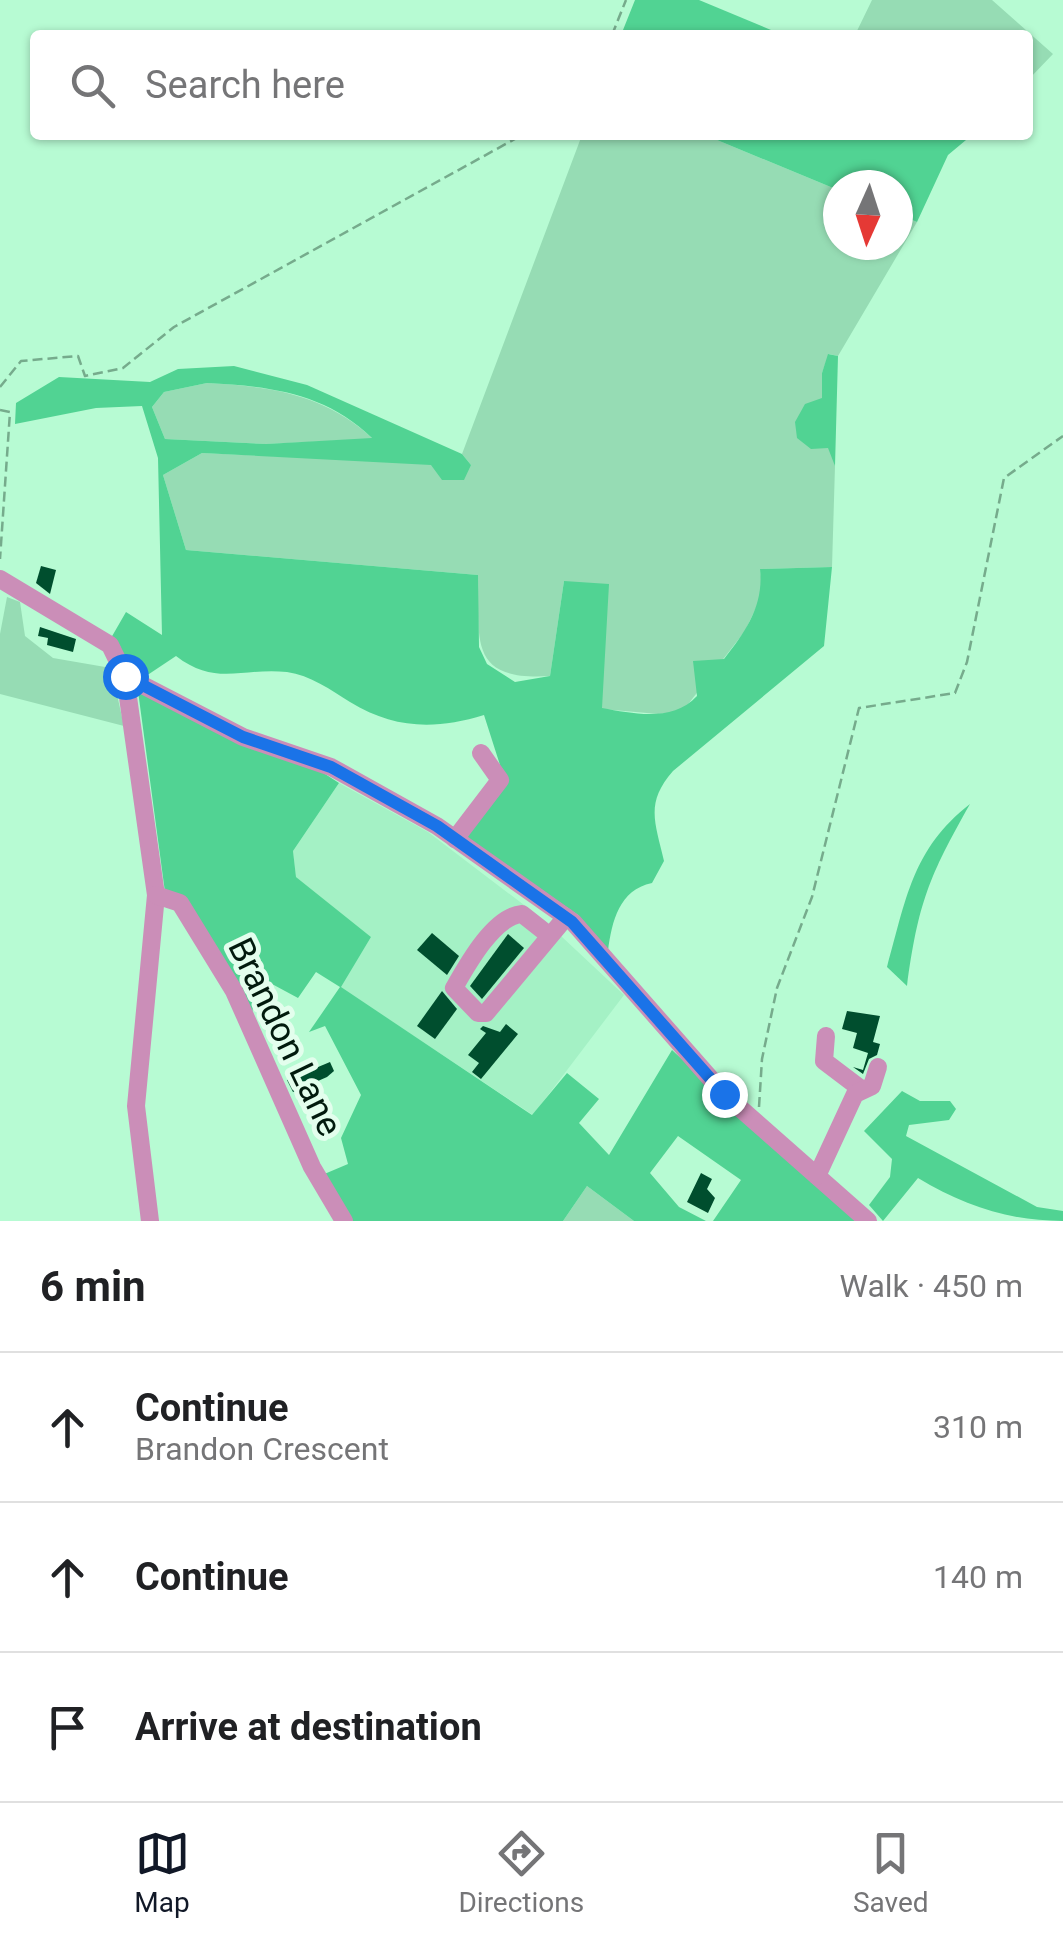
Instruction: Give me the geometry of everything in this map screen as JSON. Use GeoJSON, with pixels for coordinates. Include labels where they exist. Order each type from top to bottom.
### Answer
{"type":"FeatureCollection","features":[{"type":"Feature","properties":{"kind":"street"},"geometry":{"type":"LineString","coordinates":[[0,579],[110,646],[125,676],[156,896],[136,1106],[150,1221]]}},
{"type":"Feature","properties":{"kind":"street"},"geometry":{"type":"LineString","coordinates":[[125,676],[243,737],[331,767],[456,839],[569,920],[724,1094],[868,1221]]}},
{"type":"Feature","properties":{"kind":"street"},"geometry":{"type":"LineString","coordinates":[[456,839],[500,780],[481,754]]}},
{"type":"Feature","properties":{"kind":"street","name":"Brandon Lane"},"geometry":{"type":"LineString","coordinates":[[156,896],[180,903],[234,991],[312,1167],[344,1221]]}},
{"type":"Feature","properties":{"kind":"street"},"geometry":{"type":"LineString","coordinates":[[550,936],[522,914],[504,920],[465,969],[454,988],[458,996],[478,1014],[486,1013],[550,936],[569,920]]}},
{"type":"Feature","properties":{"kind":"street"},"geometry":{"type":"LineString","coordinates":[[826,1036],[824,1061],[861,1090]]}},
{"type":"Feature","properties":{"kind":"street"},"geometry":{"type":"LineString","coordinates":[[817,1176],[837,1127],[861,1090],[872,1086],[878,1067]]}},
{"type":"Feature","properties":{"kind":"path"},"geometry":{"type":"LineString","coordinates":[[614,30],[626,0]]}},
{"type":"Feature","properties":{"kind":"path"},"geometry":{"type":"LineString","coordinates":[[0,387],[20,362],[78,356],[85,376],[123,368],[174,327],[513,140]]}},
{"type":"Feature","properties":{"kind":"path"},"geometry":{"type":"LineString","coordinates":[[0,410],[10,412],[0,559]]}},
{"type":"Feature","properties":{"kind":"path"},"geometry":{"type":"LineString","coordinates":[[758,1124],[764,1049],[777,988],[812,897],[859,708],[958,690],[1004,478],[1063,436]]}},
{"type":"Feature","properties":{"kind":"shaded area"},"geometry":{"type":"Polygon","coordinates":[[[635,0],[699,0],[771,30],[623,30],[635,0]]]}},
{"type":"Feature","properties":{"kind":"shaded area"},"geometry":{"type":"Polygon","coordinates":[[[872,0],[992,0],[1026,30],[857,30],[872,0]]]}},
{"type":"Feature","properties":{"kind":"shaded area"},"geometry":{"type":"Polygon","coordinates":[[[1033,36],[1053,54],[1033,75],[1033,36]]]}},
{"type":"Feature","properties":{"kind":"shaded area"},"geometry":{"type":"Polygon","coordinates":[[[580,140],[717,140],[823,184],[823,260],[895,260],[838,356],[829,354],[822,373],[822,398],[835,466],[832,567],[760,569],[763,593],[745,631],[682,712],[602,709],[564,581],[550,676],[504,672],[491,664],[484,652],[478,619],[478,575],[186,550],[163,475],[202,453],[471,465],[462,454],[580,140]]]}},
{"type":"Feature","properties":{"kind":"shaded area"},"geometry":{"type":"Polygon","coordinates":[[[717,140],[966,140],[948,155],[917,222],[913,220],[913,170],[823,170],[823,184],[717,140]]]}},
{"type":"Feature","properties":{"kind":"shaded area"},"geometry":{"type":"Polygon","coordinates":[[[828,354],[838,356],[835,466],[828,448],[811,449],[797,438],[795,422],[805,404],[822,398],[822,373],[828,354]]]}},
{"type":"Feature","properties":{"kind":"shaded area"},"geometry":{"type":"Polygon","coordinates":[[[234,366],[307,385],[462,454],[471,465],[464,480],[442,480],[431,465],[202,453],[163,475],[186,550],[478,575],[479,647],[487,664],[515,682],[550,676],[564,581],[609,584],[602,708],[653,714],[677,710],[697,696],[693,661],[724,659],[746,628],[759,594],[760,569],[832,567],[824,646],[664,782],[655,813],[664,861],[652,883],[632,892],[619,908],[608,951],[578,915],[465,837],[500,765],[484,715],[432,725],[399,722],[366,711],[296,674],[217,673],[204,671],[176,656],[149,674],[129,673],[120,646],[111,638],[126,612],[162,635],[158,458],[142,406],[96,408],[15,424],[16,403],[59,377],[150,382],[178,369],[234,366]],[[207,383],[164,392],[152,407],[165,439],[266,444],[372,438],[336,411],[316,402],[274,390],[207,383]]]}},
{"type":"Feature","properties":{"kind":"shaded area"},"geometry":{"type":"Polygon","coordinates":[[[207,383],[296,395],[336,412],[373,439],[266,444],[165,439],[152,407],[164,392],[207,383]]]}},
{"type":"Feature","properties":{"kind":"shaded area"},"geometry":{"type":"Polygon","coordinates":[[[7,597],[20,602],[25,636],[53,658],[111,668],[124,726],[0,694],[0,634],[7,597]]]}},
{"type":"Feature","properties":{"kind":"shaded area"},"geometry":{"type":"Polygon","coordinates":[[[138,691],[308,763],[339,783],[293,851],[296,877],[371,937],[341,987],[532,1115],[567,1073],[599,1099],[579,1123],[609,1155],[672,1050],[857,1221],[713,1221],[741,1180],[678,1136],[650,1173],[679,1207],[706,1221],[634,1221],[587,1186],[563,1221],[350,1221],[322,1175],[348,1164],[341,1138],[361,1095],[325,1026],[309,1032],[340,987],[316,972],[298,998],[259,977],[252,1013],[165,892],[138,691]]]}},
{"type":"Feature","properties":{"kind":"shaded area"},"geometry":{"type":"Polygon","coordinates":[[[339,783],[428,832],[545,921],[624,995],[533,1115],[340,987],[371,937],[296,877],[293,851],[339,783]]]}},
{"type":"Feature","properties":{"kind":"shaded area"},"geometry":{"type":"Polygon","coordinates":[[[970,804],[927,891],[907,986],[887,967],[906,898],[935,839],[970,804]]]}},
{"type":"Feature","properties":{"kind":"shaded area"},"geometry":{"type":"Polygon","coordinates":[[[902,1091],[920,1101],[950,1101],[956,1109],[949,1120],[909,1125],[906,1136],[1037,1207],[1063,1211],[1063,1221],[988,1210],[918,1178],[883,1221],[869,1205],[890,1177],[892,1159],[864,1131],[902,1091]]]}},
{"type":"Feature","properties":{"kind":"shaded area"},"geometry":{"type":"Polygon","coordinates":[[[587,1186],[634,1221],[563,1221],[587,1186]]]}},
{"type":"Feature","properties":{"kind":"building"},"geometry":{"type":"Polygon","coordinates":[[[41,566],[56,570],[50,594],[36,583],[41,566]]]}},
{"type":"Feature","properties":{"kind":"building"},"geometry":{"type":"Polygon","coordinates":[[[40,627],[76,639],[73,652],[47,645],[48,638],[38,636],[40,627]]]}},
{"type":"Feature","properties":{"kind":"building"},"geometry":{"type":"Polygon","coordinates":[[[432,933],[459,956],[447,975],[417,950],[432,933]]]}},
{"type":"Feature","properties":{"kind":"building"},"geometry":{"type":"Polygon","coordinates":[[[508,934],[524,948],[482,999],[470,986],[508,934]]]}},
{"type":"Feature","properties":{"kind":"building"},"geometry":{"type":"Polygon","coordinates":[[[442,991],[457,1009],[435,1039],[417,1026],[442,991]]]}},
{"type":"Feature","properties":{"kind":"building"},"geometry":{"type":"Polygon","coordinates":[[[847,1011],[880,1016],[873,1042],[880,1044],[877,1055],[869,1059],[863,1074],[853,1067],[863,1070],[868,1053],[853,1048],[857,1033],[842,1029],[847,1011]]]}},
{"type":"Feature","properties":{"kind":"building"},"geometry":{"type":"Polygon","coordinates":[[[506,1024],[518,1034],[481,1079],[472,1072],[479,1063],[468,1055],[486,1033],[480,1029],[483,1026],[500,1032],[506,1024]]]}},
{"type":"Feature","properties":{"kind":"building"},"geometry":{"type":"Polygon","coordinates":[[[330,1062],[334,1071],[327,1077],[293,1092],[287,1080],[330,1062]]]}},
{"type":"Feature","properties":{"kind":"building"},"geometry":{"type":"Polygon","coordinates":[[[701,1173],[712,1179],[707,1189],[715,1198],[708,1213],[687,1202],[701,1173]]]}},
{"type":"Feature","properties":{"kind":"route"},"geometry":{"type":"LineString","coordinates":[[125,676],[243,737],[331,767],[437,826],[572,922],[724,1094]]}}]}
